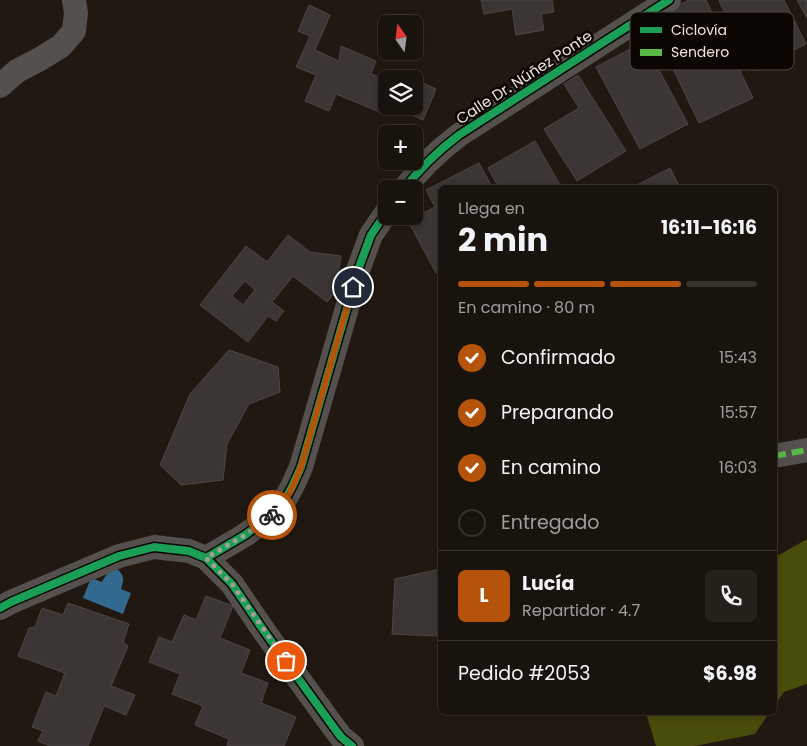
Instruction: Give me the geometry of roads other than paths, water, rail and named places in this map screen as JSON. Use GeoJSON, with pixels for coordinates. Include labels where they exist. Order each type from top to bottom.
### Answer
{"type":"FeatureCollection","features":[{"type":"Feature","properties":{"kind":"street"},"geometry":{"type":"LineString","coordinates":[[0,86],[17,72],[61,46],[74,31],[76,13],[74,0]]}},
{"type":"Feature","properties":{"kind":"street","name":"Calle Dr. Núñez Ponte"},"geometry":{"type":"LineString","coordinates":[[650,12],[669,0]]}},
{"type":"Feature","properties":{"kind":"street","name":"Calle Dr. Núñez Ponte"},"geometry":{"type":"LineString","coordinates":[[412,180],[429,160],[459,135],[630,25]]}},
{"type":"Feature","properties":{"kind":"street"},"geometry":{"type":"LineString","coordinates":[[206,558],[245,535],[279,510],[292,487],[301,467],[358,270],[371,235],[378,225]]}},
{"type":"Feature","properties":{"kind":"street"},"geometry":{"type":"LineString","coordinates":[[777,455],[807,450]]}},
{"type":"Feature","properties":{"kind":"street"},"geometry":{"type":"LineString","coordinates":[[0,608],[19,598],[119,556],[154,547],[189,551],[206,558],[232,584],[332,725],[341,737],[352,746]]}},
{"type":"Feature","properties":{"kind":"water"},"geometry":{"type":"Polygon","coordinates":[[[117,569],[123,578],[121,589],[131,593],[123,614],[83,598],[91,578],[102,582],[108,573],[117,569]]]}}]}
